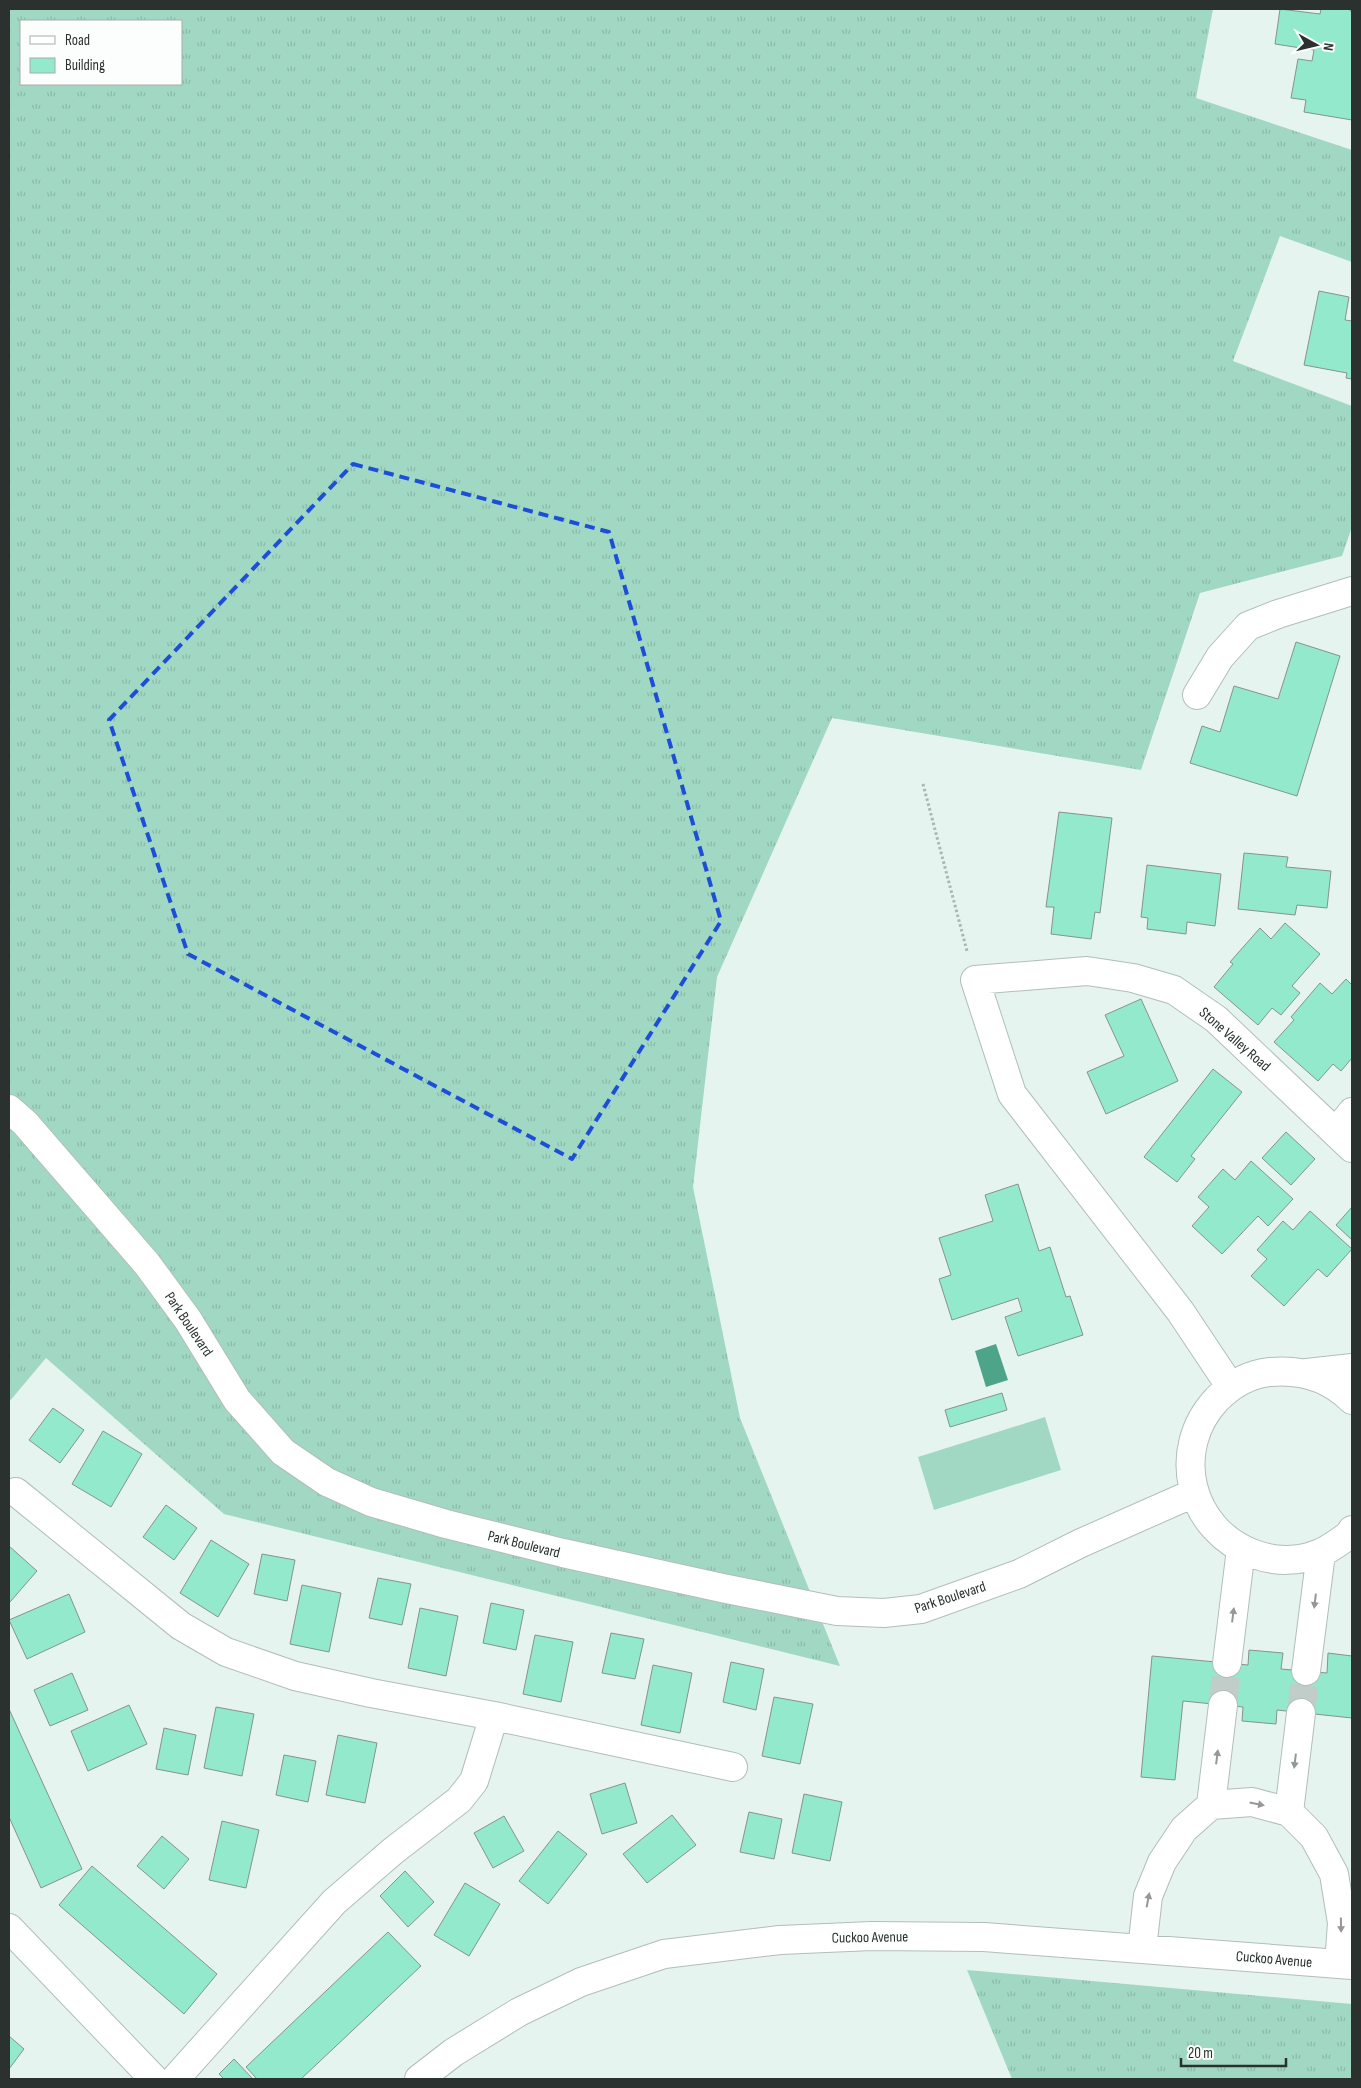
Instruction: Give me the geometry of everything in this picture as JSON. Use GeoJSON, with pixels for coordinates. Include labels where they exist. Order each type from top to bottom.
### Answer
{"type":"FeatureCollection","features":[{"type":"Feature","properties":{"kind":"street"},"geometry":{"type":"LineString","coordinates":[[1197,695],[1220,657],[1248,626],[1278,614],[1352,591]]}},
{"type":"Feature","properties":{"kind":"street","name":"Stone Valley Road"},"geometry":{"type":"LineString","coordinates":[[975,980],[1088,971],[1133,978],[1174,990],[1216,1019],[1347,1131]]}},
{"type":"Feature","properties":{"kind":"street"},"geometry":{"type":"LineString","coordinates":[[975,980],[1012,1094],[1180,1311],[1230,1386]]}},
{"type":"Feature","properties":{"kind":"street","name":"Park Boulevard"},"geometry":{"type":"LineString","coordinates":[[9,1110],[25,1123],[147,1264],[188,1320],[237,1400],[282,1452],[327,1482],[371,1502],[563,1554],[838,1611],[884,1613],[921,1608],[1018,1574],[1081,1543],[1194,1493]]}},
{"type":"Feature","properties":{"kind":"street"},"geometry":{"type":"LineString","coordinates":[[1306,1373],[1352,1368]]}},
{"type":"Feature","properties":{"kind":"street"},"geometry":{"type":"LineString","coordinates":[[1352,1400],[1342,1390],[1325,1379],[1306,1373],[1284,1370],[1263,1373],[1230,1386],[1212,1405],[1201,1421],[1194,1438],[1190,1456],[1190,1475],[1194,1493],[1204,1515],[1219,1534],[1241,1549],[1267,1559],[1295,1560],[1321,1553],[1349,1535],[1352,1530]]}},
{"type":"Feature","properties":{"kind":"street"},"geometry":{"type":"LineString","coordinates":[[16,1492],[181,1626],[226,1652],[295,1676],[732,1767]]}},
{"type":"Feature","properties":{"kind":"street"},"geometry":{"type":"LineString","coordinates":[[1228,1663],[1241,1549]]}},
{"type":"Feature","properties":{"kind":"street"},"geometry":{"type":"LineString","coordinates":[[1306,1671],[1321,1553]]}},
{"type":"Feature","properties":{"kind":"street"},"geometry":{"type":"LineString","coordinates":[[1211,1805],[1223,1705]]}},
{"type":"Feature","properties":{"kind":"street"},"geometry":{"type":"LineString","coordinates":[[1289,1812],[1301,1713]]}},
{"type":"Feature","properties":{"kind":"street"},"geometry":{"type":"LineString","coordinates":[[175,2079],[334,1902],[393,1851],[459,1800],[474,1781],[494,1716]]}},
{"type":"Feature","properties":{"kind":"street"},"geometry":{"type":"LineString","coordinates":[[1142,1949],[1148,1896],[1162,1862],[1184,1829],[1211,1805],[1252,1802],[1289,1812],[1314,1837],[1334,1874],[1342,1923],[1346,1965]]}},
{"type":"Feature","properties":{"kind":"street"},"geometry":{"type":"LineString","coordinates":[[9,1928],[154,2079]]}},
{"type":"Feature","properties":{"kind":"street","name":"Cuckoo Avenue"},"geometry":{"type":"LineString","coordinates":[[419,2079],[454,2052],[519,2012],[581,1982],[664,1954],[780,1940],[872,1936],[984,1936],[1346,1965]]}},
{"type":"Feature","properties":{"kind":"path"},"geometry":{"type":"LineString","coordinates":[[923,784],[975,980]]}},
{"type":"Feature","properties":{"kind":"highlighted area"},"geometry":{"type":"Polygon","coordinates":[[[353,464],[609,532],[721,921],[572,1159],[188,954],[109,720],[353,464]]]}},
{"type":"Feature","properties":{"kind":"green space"},"geometry":{"type":"Polygon","coordinates":[[[9,9],[1213,9],[1196,98],[1352,150],[1352,262],[1280,236],[1233,361],[1352,406],[1352,527],[1342,556],[1200,593],[1141,770],[832,718],[717,977],[693,1187],[740,1418],[840,1666],[224,1514],[46,1358],[9,1402],[9,9]]]}},
{"type":"Feature","properties":{"kind":"green space"},"geometry":{"type":"Polygon","coordinates":[[[1045,1417],[1061,1470],[934,1510],[918,1457],[1045,1417]]]}},
{"type":"Feature","properties":{"kind":"green space"},"geometry":{"type":"Polygon","coordinates":[[[967,1970],[1352,2004],[1352,2079],[1012,2079],[967,1970]]]}},
{"type":"Feature","properties":{"kind":"shaded area"},"geometry":{"type":"Polygon","coordinates":[[[996,1344],[1008,1380],[986,1387],[975,1351],[996,1344]]]}},
{"type":"Feature","properties":{"kind":"building"},"geometry":{"type":"Polygon","coordinates":[[[1280,9],[1320,14],[1321,9],[1350,9],[1352,11],[1352,120],[1304,112],[1306,100],[1291,98],[1298,59],[1312,61],[1314,50],[1275,44],[1280,9]]]}},
{"type":"Feature","properties":{"kind":"building"},"geometry":{"type":"Polygon","coordinates":[[[1319,291],[1349,297],[1345,320],[1352,321],[1352,379],[1346,378],[1347,373],[1304,365],[1319,291]]]}},
{"type":"Feature","properties":{"kind":"building"},"geometry":{"type":"Polygon","coordinates":[[[1296,642],[1340,656],[1297,796],[1190,763],[1202,726],[1220,732],[1234,686],[1278,699],[1296,642]]]}},
{"type":"Feature","properties":{"kind":"building"},"geometry":{"type":"Polygon","coordinates":[[[1059,812],[1112,818],[1100,913],[1095,912],[1091,939],[1051,934],[1054,907],[1046,907],[1059,812]]]}},
{"type":"Feature","properties":{"kind":"building"},"geometry":{"type":"Polygon","coordinates":[[[1244,853],[1288,857],[1286,867],[1331,871],[1327,908],[1297,905],[1295,915],[1238,909],[1244,853]]]}},
{"type":"Feature","properties":{"kind":"building"},"geometry":{"type":"Polygon","coordinates":[[[1147,865],[1221,874],[1215,926],[1187,922],[1186,934],[1147,929],[1148,918],[1141,917],[1147,865]]]}},
{"type":"Feature","properties":{"kind":"building"},"geometry":{"type":"Polygon","coordinates":[[[1285,923],[1320,954],[1292,986],[1300,993],[1281,1015],[1272,1008],[1258,1025],[1214,987],[1233,964],[1230,962],[1260,928],[1271,939],[1285,923]]]}},
{"type":"Feature","properties":{"kind":"building"},"geometry":{"type":"Polygon","coordinates":[[[1346,979],[1352,985],[1352,1058],[1341,1071],[1333,1064],[1318,1081],[1274,1042],[1294,1020],[1291,1017],[1320,983],[1332,994],[1346,979]]]}},
{"type":"Feature","properties":{"kind":"building"},"geometry":{"type":"Polygon","coordinates":[[[1141,999],[1178,1081],[1106,1114],[1087,1072],[1124,1056],[1105,1015],[1141,999]]]}},
{"type":"Feature","properties":{"kind":"building"},"geometry":{"type":"Polygon","coordinates":[[[1213,1069],[1242,1092],[1191,1156],[1195,1159],[1177,1182],[1144,1157],[1213,1069]]]}},
{"type":"Feature","properties":{"kind":"building"},"geometry":{"type":"Polygon","coordinates":[[[1286,1132],[1315,1159],[1291,1185],[1262,1158],[1286,1132]]]}},
{"type":"Feature","properties":{"kind":"building"},"geometry":{"type":"Polygon","coordinates":[[[1251,1161],[1293,1199],[1268,1226],[1258,1216],[1222,1254],[1192,1226],[1209,1207],[1198,1197],[1223,1169],[1235,1180],[1251,1161]]]}},
{"type":"Feature","properties":{"kind":"building"},"geometry":{"type":"Polygon","coordinates":[[[1018,1184],[1039,1251],[1050,1247],[1066,1297],[1070,1296],[1083,1335],[1018,1356],[1005,1317],[1022,1311],[1018,1298],[952,1320],[939,1279],[951,1275],[939,1238],[993,1221],[985,1195],[1018,1184]]]}},
{"type":"Feature","properties":{"kind":"building"},"geometry":{"type":"Polygon","coordinates":[[[1352,1207],[1352,1240],[1336,1225],[1352,1207]]]}},
{"type":"Feature","properties":{"kind":"building"},"geometry":{"type":"Polygon","coordinates":[[[1310,1211],[1352,1249],[1327,1277],[1318,1269],[1284,1306],[1251,1276],[1267,1259],[1257,1250],[1283,1221],[1293,1230],[1310,1211]]]}},
{"type":"Feature","properties":{"kind":"building"},"geometry":{"type":"Polygon","coordinates":[[[1002,1393],[1007,1410],[950,1427],[945,1410],[1002,1393]]]}},
{"type":"Feature","properties":{"kind":"building"},"geometry":{"type":"Polygon","coordinates":[[[53,1408],[84,1430],[60,1463],[29,1440],[53,1408]]]}},
{"type":"Feature","properties":{"kind":"building"},"geometry":{"type":"Polygon","coordinates":[[[103,1431],[142,1454],[111,1507],[72,1484],[103,1431]]]}},
{"type":"Feature","properties":{"kind":"building"},"geometry":{"type":"Polygon","coordinates":[[[166,1505],[197,1528],[174,1560],[143,1537],[166,1505]]]}},
{"type":"Feature","properties":{"kind":"building"},"geometry":{"type":"Polygon","coordinates":[[[211,1540],[249,1564],[218,1617],[180,1593],[211,1540]]]}},
{"type":"Feature","properties":{"kind":"building"},"geometry":{"type":"Polygon","coordinates":[[[9,1546],[37,1571],[10,1602],[9,1601],[9,1546]]]}},
{"type":"Feature","properties":{"kind":"building"},"geometry":{"type":"Polygon","coordinates":[[[262,1554],[295,1560],[287,1601],[254,1594],[262,1554]]]}},
{"type":"Feature","properties":{"kind":"building"},"geometry":{"type":"Polygon","coordinates":[[[378,1578],[411,1584],[402,1625],[369,1618],[378,1578]]]}},
{"type":"Feature","properties":{"kind":"building"},"geometry":{"type":"Polygon","coordinates":[[[302,1585],[341,1593],[329,1652],[290,1644],[302,1585]]]}},
{"type":"Feature","properties":{"kind":"building"},"geometry":{"type":"Polygon","coordinates":[[[69,1594],[85,1632],[27,1659],[9,1620],[69,1594]]]}},
{"type":"Feature","properties":{"kind":"building"},"geometry":{"type":"Polygon","coordinates":[[[491,1603],[524,1610],[516,1650],[483,1643],[491,1603]]]}},
{"type":"Feature","properties":{"kind":"building"},"geometry":{"type":"Polygon","coordinates":[[[420,1608],[458,1616],[446,1676],[408,1668],[420,1608]]]}},
{"type":"Feature","properties":{"kind":"building"},"geometry":{"type":"Polygon","coordinates":[[[611,1633],[644,1639],[635,1679],[602,1673],[611,1633]]]}},
{"type":"Feature","properties":{"kind":"building"},"geometry":{"type":"Polygon","coordinates":[[[535,1635],[573,1642],[561,1702],[523,1694],[535,1635]]]}},
{"type":"Feature","properties":{"kind":"building"},"geometry":{"type":"Polygon","coordinates":[[[1249,1650],[1283,1653],[1281,1669],[1327,1673],[1328,1653],[1352,1656],[1352,1718],[1277,1710],[1276,1724],[1242,1721],[1243,1707],[1183,1701],[1175,1780],[1141,1777],[1152,1656],[1248,1665],[1249,1650]]]}},
{"type":"Feature","properties":{"kind":"building"},"geometry":{"type":"Polygon","coordinates":[[[731,1662],[764,1669],[756,1710],[723,1702],[731,1662]]]}},
{"type":"Feature","properties":{"kind":"building"},"geometry":{"type":"Polygon","coordinates":[[[653,1665],[692,1673],[680,1733],[641,1725],[653,1665]]]}},
{"type":"Feature","properties":{"kind":"building"},"geometry":{"type":"Polygon","coordinates":[[[72,1673],[88,1710],[50,1726],[34,1690],[72,1673]]]}},
{"type":"Feature","properties":{"kind":"building"},"geometry":{"type":"Polygon","coordinates":[[[774,1697],[813,1704],[800,1764],[762,1756],[774,1697]]]}},
{"type":"Feature","properties":{"kind":"building"},"geometry":{"type":"Polygon","coordinates":[[[129,1705],[147,1744],[88,1771],[71,1731],[129,1705]]]}},
{"type":"Feature","properties":{"kind":"building"},"geometry":{"type":"Polygon","coordinates":[[[216,1707],[254,1714],[242,1776],[204,1768],[216,1707]]]}},
{"type":"Feature","properties":{"kind":"building"},"geometry":{"type":"Polygon","coordinates":[[[9,1709],[82,1869],[41,1888],[9,1817],[9,1709]]]}},
{"type":"Feature","properties":{"kind":"building"},"geometry":{"type":"Polygon","coordinates":[[[164,1728],[196,1735],[188,1775],[156,1769],[164,1728]]]}},
{"type":"Feature","properties":{"kind":"building"},"geometry":{"type":"Polygon","coordinates":[[[338,1735],[377,1743],[365,1803],[326,1795],[338,1735]]]}},
{"type":"Feature","properties":{"kind":"building"},"geometry":{"type":"Polygon","coordinates":[[[284,1755],[316,1761],[308,1802],[276,1795],[284,1755]]]}},
{"type":"Feature","properties":{"kind":"building"},"geometry":{"type":"Polygon","coordinates":[[[625,1783],[637,1823],[602,1834],[590,1794],[625,1783]]]}},
{"type":"Feature","properties":{"kind":"building"},"geometry":{"type":"Polygon","coordinates":[[[804,1794],[842,1802],[830,1861],[792,1853],[804,1794]]]}},
{"type":"Feature","properties":{"kind":"building"},"geometry":{"type":"Polygon","coordinates":[[[749,1812],[782,1819],[774,1859],[740,1852],[749,1812]]]}},
{"type":"Feature","properties":{"kind":"building"},"geometry":{"type":"Polygon","coordinates":[[[672,1815],[696,1845],[647,1883],[623,1854],[672,1815]]]}},
{"type":"Feature","properties":{"kind":"building"},"geometry":{"type":"Polygon","coordinates":[[[504,1816],[524,1851],[493,1868],[474,1833],[504,1816]]]}},
{"type":"Feature","properties":{"kind":"building"},"geometry":{"type":"Polygon","coordinates":[[[222,1821],[259,1830],[246,1888],[209,1880],[222,1821]]]}},
{"type":"Feature","properties":{"kind":"building"},"geometry":{"type":"Polygon","coordinates":[[[558,1831],[587,1854],[548,1904],[519,1881],[558,1831]]]}},
{"type":"Feature","properties":{"kind":"building"},"geometry":{"type":"Polygon","coordinates":[[[162,1836],[189,1859],[164,1889],[137,1866],[162,1836]]]}},
{"type":"Feature","properties":{"kind":"building"},"geometry":{"type":"Polygon","coordinates":[[[92,1866],[217,1974],[184,2014],[59,1905],[92,1866]]]}},
{"type":"Feature","properties":{"kind":"building"},"geometry":{"type":"Polygon","coordinates":[[[405,1871],[434,1902],[408,1927],[380,1896],[405,1871]]]}},
{"type":"Feature","properties":{"kind":"building"},"geometry":{"type":"Polygon","coordinates":[[[465,1883],[500,1904],[469,1956],[434,1935],[465,1883]]]}},
{"type":"Feature","properties":{"kind":"building"},"geometry":{"type":"Polygon","coordinates":[[[388,1932],[421,1966],[301,2079],[257,2079],[246,2067],[388,1932]]]}},
{"type":"Feature","properties":{"kind":"building"},"geometry":{"type":"Polygon","coordinates":[[[9,2036],[24,2049],[9,2069],[9,2036]]]}},
{"type":"Feature","properties":{"kind":"building"},"geometry":{"type":"Polygon","coordinates":[[[234,2059],[253,2079],[224,2079],[219,2074],[234,2059]]]}},
{"type":"Feature","properties":{"kind":"tunnel"},"geometry":{"type":"LineString","coordinates":[[1223,1705],[1227,1663]]}},
{"type":"Feature","properties":{"kind":"tunnel"},"geometry":{"type":"LineString","coordinates":[[1301,1713],[1306,1671]]}}]}
